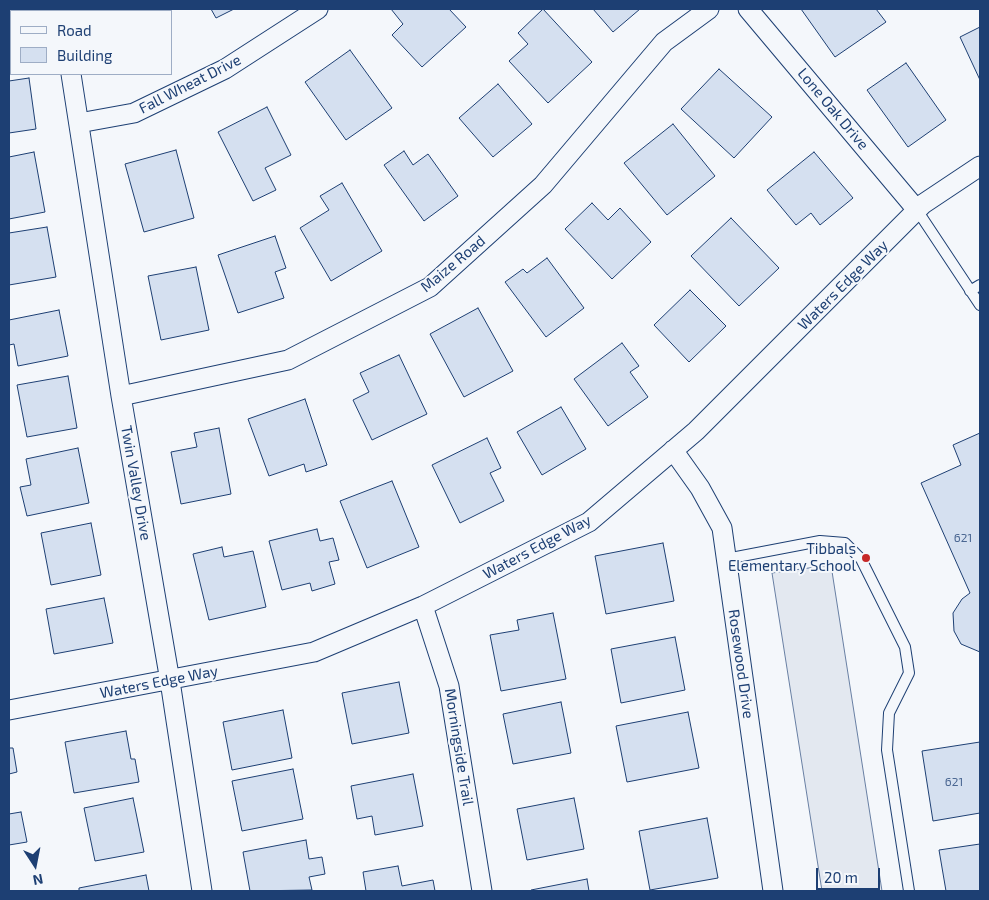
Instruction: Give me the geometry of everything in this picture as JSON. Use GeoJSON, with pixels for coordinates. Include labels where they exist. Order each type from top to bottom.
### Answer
{"type":"FeatureCollection","features":[{"type":"Feature","properties":{"kind":"street","name":"Fall Wheat Drive"},"geometry":{"type":"LineString","coordinates":[[79,123],[134,113],[217,73],[318,9]]}},
{"type":"Feature","properties":{"kind":"street","name":"Maize Road"},"geometry":{"type":"LineString","coordinates":[[121,396],[288,360],[430,288],[543,185],[664,42],[708,9]]}},
{"type":"Feature","properties":{"kind":"street","name":"Lone Oak Drive"},"geometry":{"type":"LineString","coordinates":[[748,9],[917,210]]}},
{"type":"Feature","properties":{"kind":"street","name":"Twin Valley Drive"},"geometry":{"type":"LineString","coordinates":[[71,75],[121,396],[170,681],[202,891]]}},
{"type":"Feature","properties":{"kind":"street","name":"Waters Edge Way"},"geometry":{"type":"LineString","coordinates":[[9,710],[170,681],[314,652],[423,606],[589,522],[673,450],[809,320],[917,210],[980,166]]}},
{"type":"Feature","properties":{"kind":"street","name":"Rosewood Drive"},"geometry":{"type":"LineString","coordinates":[[673,450],[700,488],[722,528],[774,891]]}},
{"type":"Feature","properties":{"kind":"street","name":"Morningside Trail"},"geometry":{"type":"LineString","coordinates":[[423,606],[449,686],[482,891]]}},
{"type":"Feature","properties":{"kind":"lane"},"geometry":{"type":"LineString","coordinates":[[917,210],[980,305]]}},
{"type":"Feature","properties":{"kind":"lane"},"geometry":{"type":"LineString","coordinates":[[970,291],[980,285]]}},
{"type":"Feature","properties":{"kind":"lane"},"geometry":{"type":"LineString","coordinates":[[726,559],[820,541],[845,543],[861,559],[905,647],[909,673],[889,713],[887,750],[909,891]]}},
{"type":"Feature","properties":{"kind":"shaded area"},"geometry":{"type":"Polygon","coordinates":[[[831,565],[882,891],[822,891],[772,573],[831,565]]]}},
{"type":"Feature","properties":{"kind":"building"},"geometry":{"type":"Polygon","coordinates":[[[9,9],[16,9],[10,10],[9,47],[9,9]]]}},
{"type":"Feature","properties":{"kind":"building"},"geometry":{"type":"Polygon","coordinates":[[[103,9],[168,10],[104,10],[103,9]]]}},
{"type":"Feature","properties":{"kind":"building"},"geometry":{"type":"Polygon","coordinates":[[[211,9],[234,9],[216,18],[211,9]]]}},
{"type":"Feature","properties":{"kind":"building"},"geometry":{"type":"Polygon","coordinates":[[[391,9],[449,9],[466,27],[422,67],[392,35],[403,24],[391,9]]]}},
{"type":"Feature","properties":{"kind":"building"},"geometry":{"type":"Polygon","coordinates":[[[543,9],[592,62],[548,103],[509,61],[528,44],[518,33],[543,9]]]}},
{"type":"Feature","properties":{"kind":"building"},"geometry":{"type":"Polygon","coordinates":[[[593,9],[640,9],[613,32],[593,9]]]}},
{"type":"Feature","properties":{"kind":"building"},"geometry":{"type":"Polygon","coordinates":[[[801,9],[876,9],[886,22],[835,57],[801,9]]]}},
{"type":"Feature","properties":{"kind":"building"},"geometry":{"type":"Polygon","coordinates":[[[980,27],[980,80],[960,37],[980,27]]]}},
{"type":"Feature","properties":{"kind":"building"},"geometry":{"type":"Polygon","coordinates":[[[350,50],[392,108],[346,140],[305,82],[350,50]]]}},
{"type":"Feature","properties":{"kind":"building"},"geometry":{"type":"Polygon","coordinates":[[[906,63],[946,120],[908,147],[867,90],[906,63]]]}},
{"type":"Feature","properties":{"kind":"building"},"geometry":{"type":"Polygon","coordinates":[[[719,69],[772,117],[734,158],[681,109],[719,69]]]}},
{"type":"Feature","properties":{"kind":"building"},"geometry":{"type":"Polygon","coordinates":[[[29,78],[36,129],[9,133],[9,81],[29,78]]]}},
{"type":"Feature","properties":{"kind":"building"},"geometry":{"type":"Polygon","coordinates":[[[498,84],[532,124],[493,157],[459,118],[498,84]]]}},
{"type":"Feature","properties":{"kind":"building"},"geometry":{"type":"Polygon","coordinates":[[[267,107],[291,155],[265,168],[276,190],[253,201],[218,132],[267,107]]]}},
{"type":"Feature","properties":{"kind":"building"},"geometry":{"type":"Polygon","coordinates":[[[673,124],[715,176],[667,215],[624,163],[673,124]]]}},
{"type":"Feature","properties":{"kind":"building"},"geometry":{"type":"Polygon","coordinates":[[[176,150],[194,218],[144,232],[125,164],[176,150]]]}},
{"type":"Feature","properties":{"kind":"building"},"geometry":{"type":"Polygon","coordinates":[[[404,151],[413,165],[428,154],[458,196],[424,221],[384,165],[404,151]]]}},
{"type":"Feature","properties":{"kind":"building"},"geometry":{"type":"Polygon","coordinates":[[[34,152],[45,212],[9,219],[9,157],[34,152]]]}},
{"type":"Feature","properties":{"kind":"building"},"geometry":{"type":"Polygon","coordinates":[[[814,152],[853,198],[820,225],[811,213],[796,225],[767,190],[814,152]]]}},
{"type":"Feature","properties":{"kind":"building"},"geometry":{"type":"Polygon","coordinates":[[[342,183],[382,251],[331,281],[300,228],[329,210],[320,196],[342,183]]]}},
{"type":"Feature","properties":{"kind":"building"},"geometry":{"type":"Polygon","coordinates":[[[592,203],[608,220],[620,208],[651,242],[612,279],[565,229],[592,203]]]}},
{"type":"Feature","properties":{"kind":"building"},"geometry":{"type":"Polygon","coordinates":[[[731,218],[779,268],[739,306],[691,256],[731,218]]]}},
{"type":"Feature","properties":{"kind":"building"},"geometry":{"type":"Polygon","coordinates":[[[47,227],[56,277],[9,285],[9,233],[47,227]]]}},
{"type":"Feature","properties":{"kind":"building"},"geometry":{"type":"Polygon","coordinates":[[[275,236],[286,268],[275,272],[284,298],[238,313],[218,255],[275,236]]]}},
{"type":"Feature","properties":{"kind":"building"},"geometry":{"type":"Polygon","coordinates":[[[547,258],[584,308],[546,337],[505,282],[523,269],[527,273],[547,258]]]}},
{"type":"Feature","properties":{"kind":"building"},"geometry":{"type":"Polygon","coordinates":[[[196,267],[209,330],[161,340],[148,276],[196,267]]]}},
{"type":"Feature","properties":{"kind":"building"},"geometry":{"type":"Polygon","coordinates":[[[690,290],[726,326],[689,362],[654,325],[690,290]]]}},
{"type":"Feature","properties":{"kind":"building"},"geometry":{"type":"Polygon","coordinates":[[[478,308],[513,371],[464,397],[430,334],[478,308]]]}},
{"type":"Feature","properties":{"kind":"building"},"geometry":{"type":"Polygon","coordinates":[[[59,310],[68,356],[18,366],[14,344],[9,345],[9,320],[59,310]]]}},
{"type":"Feature","properties":{"kind":"building"},"geometry":{"type":"Polygon","coordinates":[[[622,343],[639,366],[630,372],[648,397],[608,426],[574,379],[622,343]]]}},
{"type":"Feature","properties":{"kind":"building"},"geometry":{"type":"Polygon","coordinates":[[[399,355],[427,414],[372,440],[353,400],[369,392],[360,373],[399,355]]]}},
{"type":"Feature","properties":{"kind":"building"},"geometry":{"type":"Polygon","coordinates":[[[68,376],[77,428],[27,437],[17,385],[68,376]]]}},
{"type":"Feature","properties":{"kind":"building"},"geometry":{"type":"Polygon","coordinates":[[[305,399],[327,465],[306,472],[304,464],[269,476],[248,419],[305,399]]]}},
{"type":"Feature","properties":{"kind":"building"},"geometry":{"type":"Polygon","coordinates":[[[561,407],[586,449],[542,475],[517,432],[561,407]]]}},
{"type":"Feature","properties":{"kind":"building"},"geometry":{"type":"Polygon","coordinates":[[[219,428],[231,494],[181,504],[171,452],[197,447],[194,433],[219,428]]]}},
{"type":"Feature","properties":{"kind":"building"},"geometry":{"type":"Polygon","coordinates":[[[980,433],[980,652],[961,644],[954,631],[953,613],[962,599],[970,593],[921,483],[961,465],[953,445],[980,433]]]}},
{"type":"Feature","properties":{"kind":"building"},"geometry":{"type":"Polygon","coordinates":[[[487,438],[501,468],[490,473],[504,501],[460,523],[432,465],[487,438]]]}},
{"type":"Feature","properties":{"kind":"building"},"geometry":{"type":"Polygon","coordinates":[[[78,448],[89,503],[27,516],[20,487],[31,485],[26,459],[78,448]]]}},
{"type":"Feature","properties":{"kind":"building"},"geometry":{"type":"Polygon","coordinates":[[[392,481],[419,547],[367,568],[340,501],[392,481]]]}},
{"type":"Feature","properties":{"kind":"building"},"geometry":{"type":"Polygon","coordinates":[[[91,523],[101,575],[51,585],[41,533],[91,523]]]}},
{"type":"Feature","properties":{"kind":"building"},"geometry":{"type":"Polygon","coordinates":[[[317,529],[320,541],[333,538],[339,560],[329,562],[335,584],[312,591],[310,583],[282,590],[269,541],[317,529]]]}},
{"type":"Feature","properties":{"kind":"building"},"geometry":{"type":"Polygon","coordinates":[[[663,543],[674,601],[606,614],[595,556],[663,543]]]}},
{"type":"Feature","properties":{"kind":"building"},"geometry":{"type":"Polygon","coordinates":[[[222,547],[224,557],[253,551],[266,607],[209,620],[193,554],[222,547]]]}},
{"type":"Feature","properties":{"kind":"building"},"geometry":{"type":"Polygon","coordinates":[[[104,598],[113,643],[54,654],[46,609],[104,598]]]}},
{"type":"Feature","properties":{"kind":"building"},"geometry":{"type":"Polygon","coordinates":[[[553,613],[566,679],[501,691],[490,635],[519,630],[517,620],[553,613]]]}},
{"type":"Feature","properties":{"kind":"building"},"geometry":{"type":"Polygon","coordinates":[[[675,637],[685,690],[621,703],[611,649],[675,637]]]}},
{"type":"Feature","properties":{"kind":"building"},"geometry":{"type":"Polygon","coordinates":[[[399,682],[409,733],[352,744],[342,693],[399,682]]]}},
{"type":"Feature","properties":{"kind":"building"},"geometry":{"type":"Polygon","coordinates":[[[561,702],[571,753],[513,764],[503,714],[561,702]]]}},
{"type":"Feature","properties":{"kind":"building"},"geometry":{"type":"Polygon","coordinates":[[[283,710],[292,758],[232,770],[223,722],[283,710]]]}},
{"type":"Feature","properties":{"kind":"building"},"geometry":{"type":"Polygon","coordinates":[[[688,712],[699,768],[627,782],[616,726],[688,712]]]}},
{"type":"Feature","properties":{"kind":"building"},"geometry":{"type":"Polygon","coordinates":[[[126,731],[131,759],[135,759],[139,782],[74,793],[65,742],[126,731]]]}},
{"type":"Feature","properties":{"kind":"building"},"geometry":{"type":"Polygon","coordinates":[[[980,742],[980,813],[933,821],[922,751],[980,742]]]}},
{"type":"Feature","properties":{"kind":"building"},"geometry":{"type":"Polygon","coordinates":[[[9,748],[13,748],[17,772],[9,774],[9,748]]]}},
{"type":"Feature","properties":{"kind":"building"},"geometry":{"type":"Polygon","coordinates":[[[293,769],[303,819],[242,831],[232,781],[293,769]]]}},
{"type":"Feature","properties":{"kind":"building"},"geometry":{"type":"Polygon","coordinates":[[[413,774],[423,826],[375,835],[372,816],[357,819],[351,786],[413,774]]]}},
{"type":"Feature","properties":{"kind":"building"},"geometry":{"type":"Polygon","coordinates":[[[133,798],[144,852],[95,861],[84,808],[133,798]]]}},
{"type":"Feature","properties":{"kind":"building"},"geometry":{"type":"Polygon","coordinates":[[[574,798],[584,849],[527,860],[517,809],[574,798]]]}},
{"type":"Feature","properties":{"kind":"building"},"geometry":{"type":"Polygon","coordinates":[[[21,812],[27,842],[9,845],[9,814],[21,812]]]}},
{"type":"Feature","properties":{"kind":"building"},"geometry":{"type":"Polygon","coordinates":[[[707,818],[718,878],[650,890],[639,831],[707,818]]]}},
{"type":"Feature","properties":{"kind":"building"},"geometry":{"type":"Polygon","coordinates":[[[306,840],[309,859],[322,857],[325,874],[309,877],[312,890],[250,891],[243,852],[306,840]]]}},
{"type":"Feature","properties":{"kind":"building"},"geometry":{"type":"Polygon","coordinates":[[[980,844],[980,891],[946,891],[939,850],[980,844]]]}},
{"type":"Feature","properties":{"kind":"building"},"geometry":{"type":"Polygon","coordinates":[[[398,866],[402,886],[433,880],[435,891],[366,891],[363,872],[398,866]]]}},
{"type":"Feature","properties":{"kind":"building"},"geometry":{"type":"Polygon","coordinates":[[[146,875],[149,891],[79,891],[79,888],[146,875]]]}},
{"type":"Feature","properties":{"kind":"building"},"geometry":{"type":"Polygon","coordinates":[[[587,879],[589,891],[531,891],[531,890],[587,879]]]}},
{"type":"Feature","properties":{"kind":"place","name":"Tibbals Elementary School"},"geometry":{"type":"Point","coordinates":[866,558]}}]}
